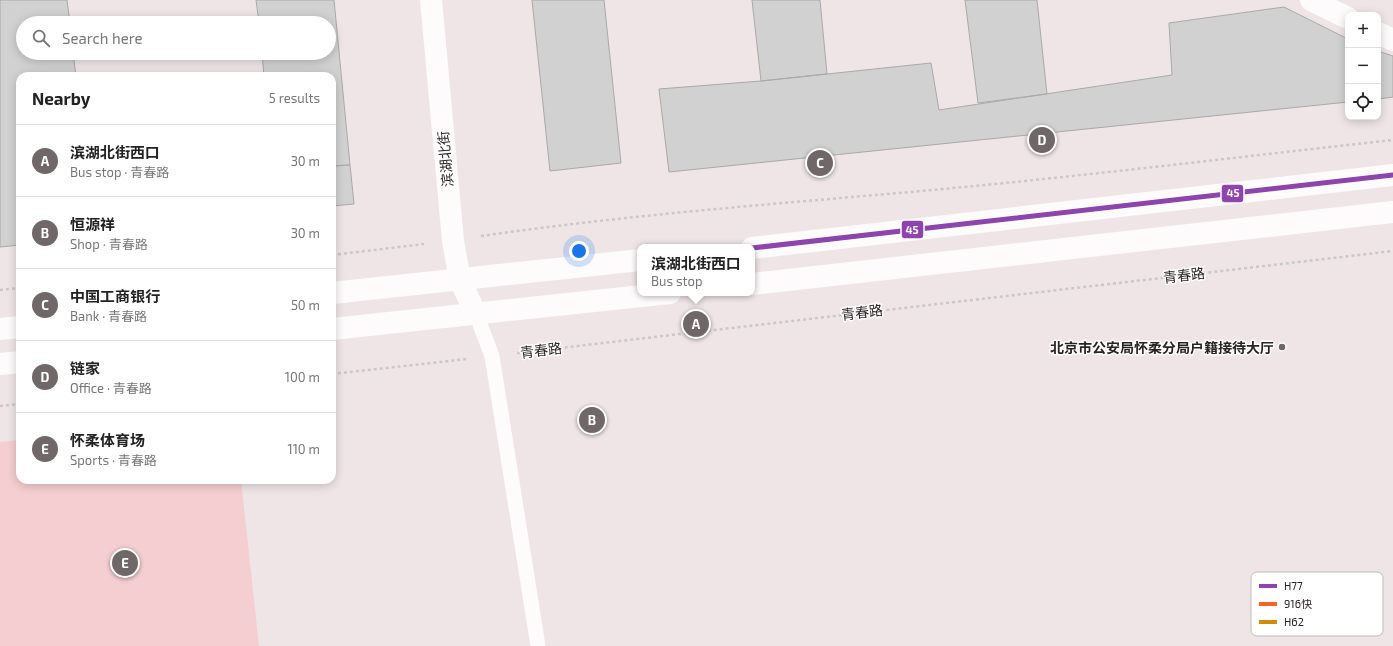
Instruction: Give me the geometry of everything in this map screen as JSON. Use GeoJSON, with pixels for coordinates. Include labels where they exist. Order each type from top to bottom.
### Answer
{"type":"FeatureCollection","features":[{"type":"Feature","properties":{"kind":"main road","name":"滨湖北街"},"geometry":{"type":"LineString","coordinates":[[431,0],[453,241],[460,280],[476,314]]}},
{"type":"Feature","properties":{"kind":"main road"},"geometry":{"type":"LineString","coordinates":[[1311,0],[1345,17]]}},
{"type":"Feature","properties":{"kind":"main road"},"geometry":{"type":"LineString","coordinates":[[1381,34],[1393,40]]}},
{"type":"Feature","properties":{"kind":"main road"},"geometry":{"type":"LineString","coordinates":[[755,248],[1393,175]]}},
{"type":"Feature","properties":{"kind":"main road"},"geometry":{"type":"LineString","coordinates":[[755,284],[1393,212]]}},
{"type":"Feature","properties":{"kind":"main road"},"geometry":{"type":"LineString","coordinates":[[336,293],[637,260]]}},
{"type":"Feature","properties":{"kind":"main road"},"geometry":{"type":"LineString","coordinates":[[336,329],[642,296]]}},
{"type":"Feature","properties":{"kind":"main road"},"geometry":{"type":"LineString","coordinates":[[0,330],[16,328]]}},
{"type":"Feature","properties":{"kind":"main road"},"geometry":{"type":"LineString","coordinates":[[0,364],[16,362]]}},
{"type":"Feature","properties":{"kind":"lane"},"geometry":{"type":"LineString","coordinates":[[476,314],[492,356],[538,646]]}},
{"type":"Feature","properties":{"kind":"path"},"geometry":{"type":"LineString","coordinates":[[336,255],[453,241],[543,227],[808,200],[922,191],[1393,140]]}},
{"type":"Feature","properties":{"kind":"path","name":"青春路"},"geometry":{"type":"LineString","coordinates":[[336,374],[403,368],[492,356],[1393,251]]}},
{"type":"Feature","properties":{"kind":"path"},"geometry":{"type":"LineString","coordinates":[[0,290],[16,288]]}},
{"type":"Feature","properties":{"kind":"path"},"geometry":{"type":"LineString","coordinates":[[0,406],[16,404]]}},
{"type":"Feature","properties":{"kind":"shaded area"},"geometry":{"type":"Polygon","coordinates":[[[16,440],[16,484],[241,484],[259,646],[0,646],[0,442],[16,440]]]}},
{"type":"Feature","properties":{"kind":"building"},"geometry":{"type":"Polygon","coordinates":[[[0,0],[67,0],[69,16],[16,16],[16,60],[74,60],[75,72],[16,72],[16,245],[0,247],[0,0]]]}},
{"type":"Feature","properties":{"kind":"building"},"geometry":{"type":"Polygon","coordinates":[[[256,0],[334,0],[336,16],[258,16],[256,0]]]}},
{"type":"Feature","properties":{"kind":"building"},"geometry":{"type":"Polygon","coordinates":[[[532,0],[604,0],[621,163],[550,171],[532,0]]]}},
{"type":"Feature","properties":{"kind":"building"},"geometry":{"type":"Polygon","coordinates":[[[752,0],[820,0],[827,74],[761,81],[752,0]]]}},
{"type":"Feature","properties":{"kind":"building"},"geometry":{"type":"Polygon","coordinates":[[[965,0],[1037,0],[1047,94],[978,103],[965,0]]]}},
{"type":"Feature","properties":{"kind":"building"},"geometry":{"type":"Polygon","coordinates":[[[1284,7],[1345,38],[1345,102],[669,172],[659,89],[761,81],[931,63],[939,110],[1172,75],[1169,23],[1284,7]]]}},
{"type":"Feature","properties":{"kind":"building"},"geometry":{"type":"Polygon","coordinates":[[[336,21],[350,165],[336,166],[336,72],[264,72],[263,60],[336,60],[336,21]]]}},
{"type":"Feature","properties":{"kind":"building"},"geometry":{"type":"Polygon","coordinates":[[[1381,52],[1393,56],[1393,97],[1381,99],[1381,52]]]}},
{"type":"Feature","properties":{"kind":"building"},"geometry":{"type":"Polygon","coordinates":[[[350,165],[354,204],[336,206],[336,166],[350,165]]]}},
{"type":"Feature","properties":{"kind":"transit line","name":"45"},"geometry":{"type":"LineString","coordinates":[[755,248],[1393,175]]}},
{"type":"Feature","properties":{"kind":"place","name":"链家"},"geometry":{"type":"Point","coordinates":[1042,140]}},
{"type":"Feature","properties":{"kind":"place","name":"中国工商银行"},"geometry":{"type":"Point","coordinates":[820,163]}},
{"type":"Feature","properties":{"kind":"place","name":"滨湖北街西口"},"geometry":{"type":"Point","coordinates":[696,324]}},
{"type":"Feature","properties":{"kind":"place","name":"北京市公安局怀柔分局户籍接待大厅"},"geometry":{"type":"Point","coordinates":[1282,347]}},
{"type":"Feature","properties":{"kind":"place","name":"恒源祥"},"geometry":{"type":"Point","coordinates":[592,420]}},
{"type":"Feature","properties":{"kind":"place","name":"怀柔体育场"},"geometry":{"type":"Point","coordinates":[125,563]}}]}
